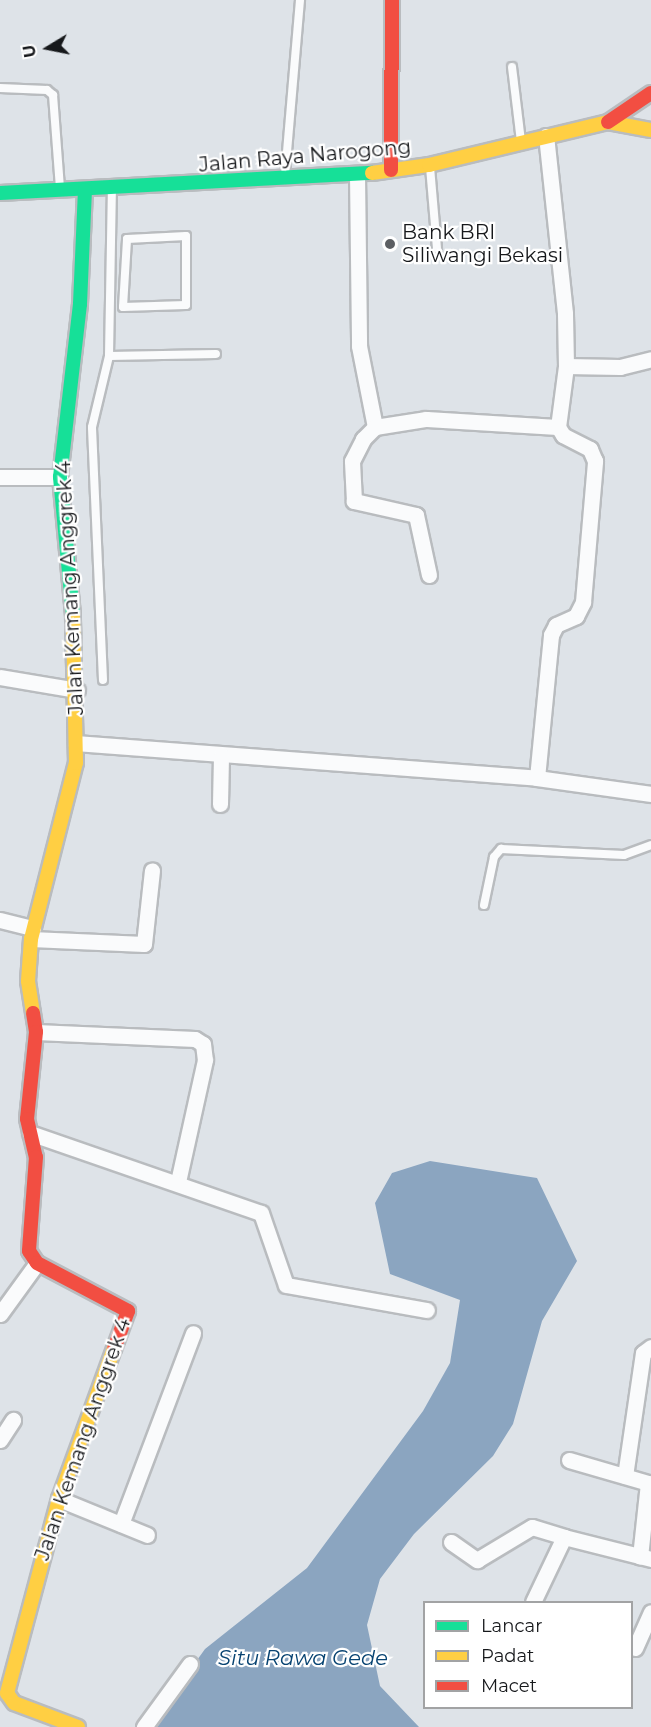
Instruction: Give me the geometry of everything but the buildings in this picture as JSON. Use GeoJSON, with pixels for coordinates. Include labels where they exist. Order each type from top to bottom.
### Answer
{"type":"FeatureCollection","features":[{"type":"Feature","properties":{"kind":"street"},"geometry":{"type":"LineString","coordinates":[[391,170],[392,0]]}},
{"type":"Feature","properties":{"kind":"street","name":"Jalan Raya Narogong"},"geometry":{"type":"LineString","coordinates":[[0,193],[284,181],[357,175],[429,165],[609,122],[651,93]]}},
{"type":"Feature","properties":{"kind":"street"},"geometry":{"type":"LineString","coordinates":[[609,122],[651,106]]}},
{"type":"Feature","properties":{"kind":"street"},"geometry":{"type":"LineString","coordinates":[[609,122],[651,116]]}},
{"type":"Feature","properties":{"kind":"street","name":"Jalan Raya Narogong"},"geometry":{"type":"LineString","coordinates":[[609,122],[651,130]]}},
{"type":"Feature","properties":{"kind":"street"},"geometry":{"type":"LineString","coordinates":[[537,778],[551,635],[556,626],[576,616],[583,602],[595,461],[590,449],[563,435],[558,426],[566,366],[565,313],[546,136]]}},
{"type":"Feature","properties":{"kind":"street"},"geometry":{"type":"LineString","coordinates":[[357,175],[359,346],[375,427]]}},
{"type":"Feature","properties":{"kind":"street","name":"Jalan Kemang Anggrek 4"},"geometry":{"type":"LineString","coordinates":[[78,1727],[14,1703],[7,1693],[59,1499],[128,1311],[37,1263],[29,1251],[36,1157],[27,1119],[36,1032],[28,981],[32,933],[60,834],[76,743],[77,690],[73,590],[60,477],[80,304],[85,190]]}},
{"type":"Feature","properties":{"kind":"street"},"geometry":{"type":"LineString","coordinates":[[566,366],[620,367],[651,359]]}},
{"type":"Feature","properties":{"kind":"street"},"geometry":{"type":"LineString","coordinates":[[429,575],[416,515],[354,501],[354,452],[375,427],[454,418],[509,427],[558,426]]}},
{"type":"Feature","properties":{"kind":"street"},"geometry":{"type":"LineString","coordinates":[[0,477],[60,477]]}},
{"type":"Feature","properties":{"kind":"street"},"geometry":{"type":"LineString","coordinates":[[0,677],[77,690]]}},
{"type":"Feature","properties":{"kind":"street"},"geometry":{"type":"LineString","coordinates":[[76,743],[537,778],[651,794]]}},
{"type":"Feature","properties":{"kind":"street"},"geometry":{"type":"LineString","coordinates":[[220,804],[221,755]]}},
{"type":"Feature","properties":{"kind":"street"},"geometry":{"type":"LineString","coordinates":[[0,920],[32,933],[144,944],[152,870]]}},
{"type":"Feature","properties":{"kind":"street"},"geometry":{"type":"LineString","coordinates":[[36,1032],[195,1039],[203,1044],[205,1060],[178,1182]]}},
{"type":"Feature","properties":{"kind":"street"},"geometry":{"type":"LineString","coordinates":[[30,1133],[178,1182],[263,1215],[286,1285],[427,1310]]}},
{"type":"Feature","properties":{"kind":"street"},"geometry":{"type":"LineString","coordinates":[[0,1314],[6,1299],[37,1263]]}},
{"type":"Feature","properties":{"kind":"street"},"geometry":{"type":"LineString","coordinates":[[121,1524],[193,1333]]}},
{"type":"Feature","properties":{"kind":"street"},"geometry":{"type":"LineString","coordinates":[[625,1476],[647,1350]]}},
{"type":"Feature","properties":{"kind":"street"},"geometry":{"type":"LineString","coordinates":[[0,1440],[13,1420]]}},
{"type":"Feature","properties":{"kind":"street"},"geometry":{"type":"LineString","coordinates":[[451,1542],[477,1560],[532,1527],[646,1558],[650,1482],[569,1460]]}},
{"type":"Feature","properties":{"kind":"street"},"geometry":{"type":"LineString","coordinates":[[59,1499],[147,1535]]}},
{"type":"Feature","properties":{"kind":"street"},"geometry":{"type":"LineString","coordinates":[[533,1601],[564,1537]]}},
{"type":"Feature","properties":{"kind":"street"},"geometry":{"type":"LineString","coordinates":[[635,1648],[651,1612]]}},
{"type":"Feature","properties":{"kind":"street"},"geometry":{"type":"LineString","coordinates":[[144,1727],[190,1664]]}},
{"type":"Feature","properties":{"kind":"lane"},"geometry":{"type":"LineString","coordinates":[[284,181],[300,0]]}},
{"type":"Feature","properties":{"kind":"lane"},"geometry":{"type":"LineString","coordinates":[[512,67],[522,142]]}},
{"type":"Feature","properties":{"kind":"lane"},"geometry":{"type":"LineString","coordinates":[[0,88],[47,90],[53,95],[60,191]]}},
{"type":"Feature","properties":{"kind":"lane"},"geometry":{"type":"LineString","coordinates":[[429,165],[437,249]]}},
{"type":"Feature","properties":{"kind":"lane"},"geometry":{"type":"LineString","coordinates":[[103,680],[92,427],[109,356],[112,188]]}},
{"type":"Feature","properties":{"kind":"lane"},"geometry":{"type":"LineString","coordinates":[[186,236],[186,305],[124,308],[124,273],[127,239],[186,236]]}},
{"type":"Feature","properties":{"kind":"lane"},"geometry":{"type":"LineString","coordinates":[[110,274],[124,273]]}},
{"type":"Feature","properties":{"kind":"lane"},"geometry":{"type":"LineString","coordinates":[[109,356],[216,354]]}},
{"type":"Feature","properties":{"kind":"lane"},"geometry":{"type":"LineString","coordinates":[[484,905],[494,857],[501,849],[624,855],[651,845]]}},
{"type":"Feature","properties":{"kind":"water","name":"Situ Rawa Gede"},"geometry":{"type":"Polygon","coordinates":[[[430,1161],[537,1178],[577,1261],[542,1321],[513,1424],[493,1456],[414,1534],[380,1579],[367,1625],[380,1686],[419,1727],[149,1727],[205,1649],[307,1568],[423,1411],[450,1363],[460,1300],[390,1274],[375,1203],[392,1173],[430,1161]]]}},
{"type":"Feature","properties":{"kind":"traffic: fast"},"geometry":{"type":"LineString","coordinates":[[0,193],[372,173]]}},
{"type":"Feature","properties":{"kind":"traffic: fast"},"geometry":{"type":"LineString","coordinates":[[73,615],[60,477],[80,304],[85,190]]}},
{"type":"Feature","properties":{"kind":"traffic: slow"},"geometry":{"type":"LineString","coordinates":[[372,173],[429,165],[608,122],[651,130]]}},
{"type":"Feature","properties":{"kind":"traffic: slow"},"geometry":{"type":"LineString","coordinates":[[33,1013],[28,981],[31,939],[76,763],[73,615]]}},
{"type":"Feature","properties":{"kind":"traffic: slow"},"geometry":{"type":"LineString","coordinates":[[78,1727],[14,1703],[7,1693],[59,1499],[114,1349]]}},
{"type":"Feature","properties":{"kind":"traffic: jam"},"geometry":{"type":"LineString","coordinates":[[391,170],[392,0]]}},
{"type":"Feature","properties":{"kind":"traffic: jam"},"geometry":{"type":"LineString","coordinates":[[608,122],[651,93]]}},
{"type":"Feature","properties":{"kind":"traffic: jam"},"geometry":{"type":"LineString","coordinates":[[33,1013],[36,1032],[27,1119],[36,1157],[29,1251],[37,1263],[128,1311],[114,1349]]}},
{"type":"Feature","properties":{"kind":"place","name":"Bank BRI Siliwangi Bekasi"},"geometry":{"type":"Point","coordinates":[390,244]}}]}
